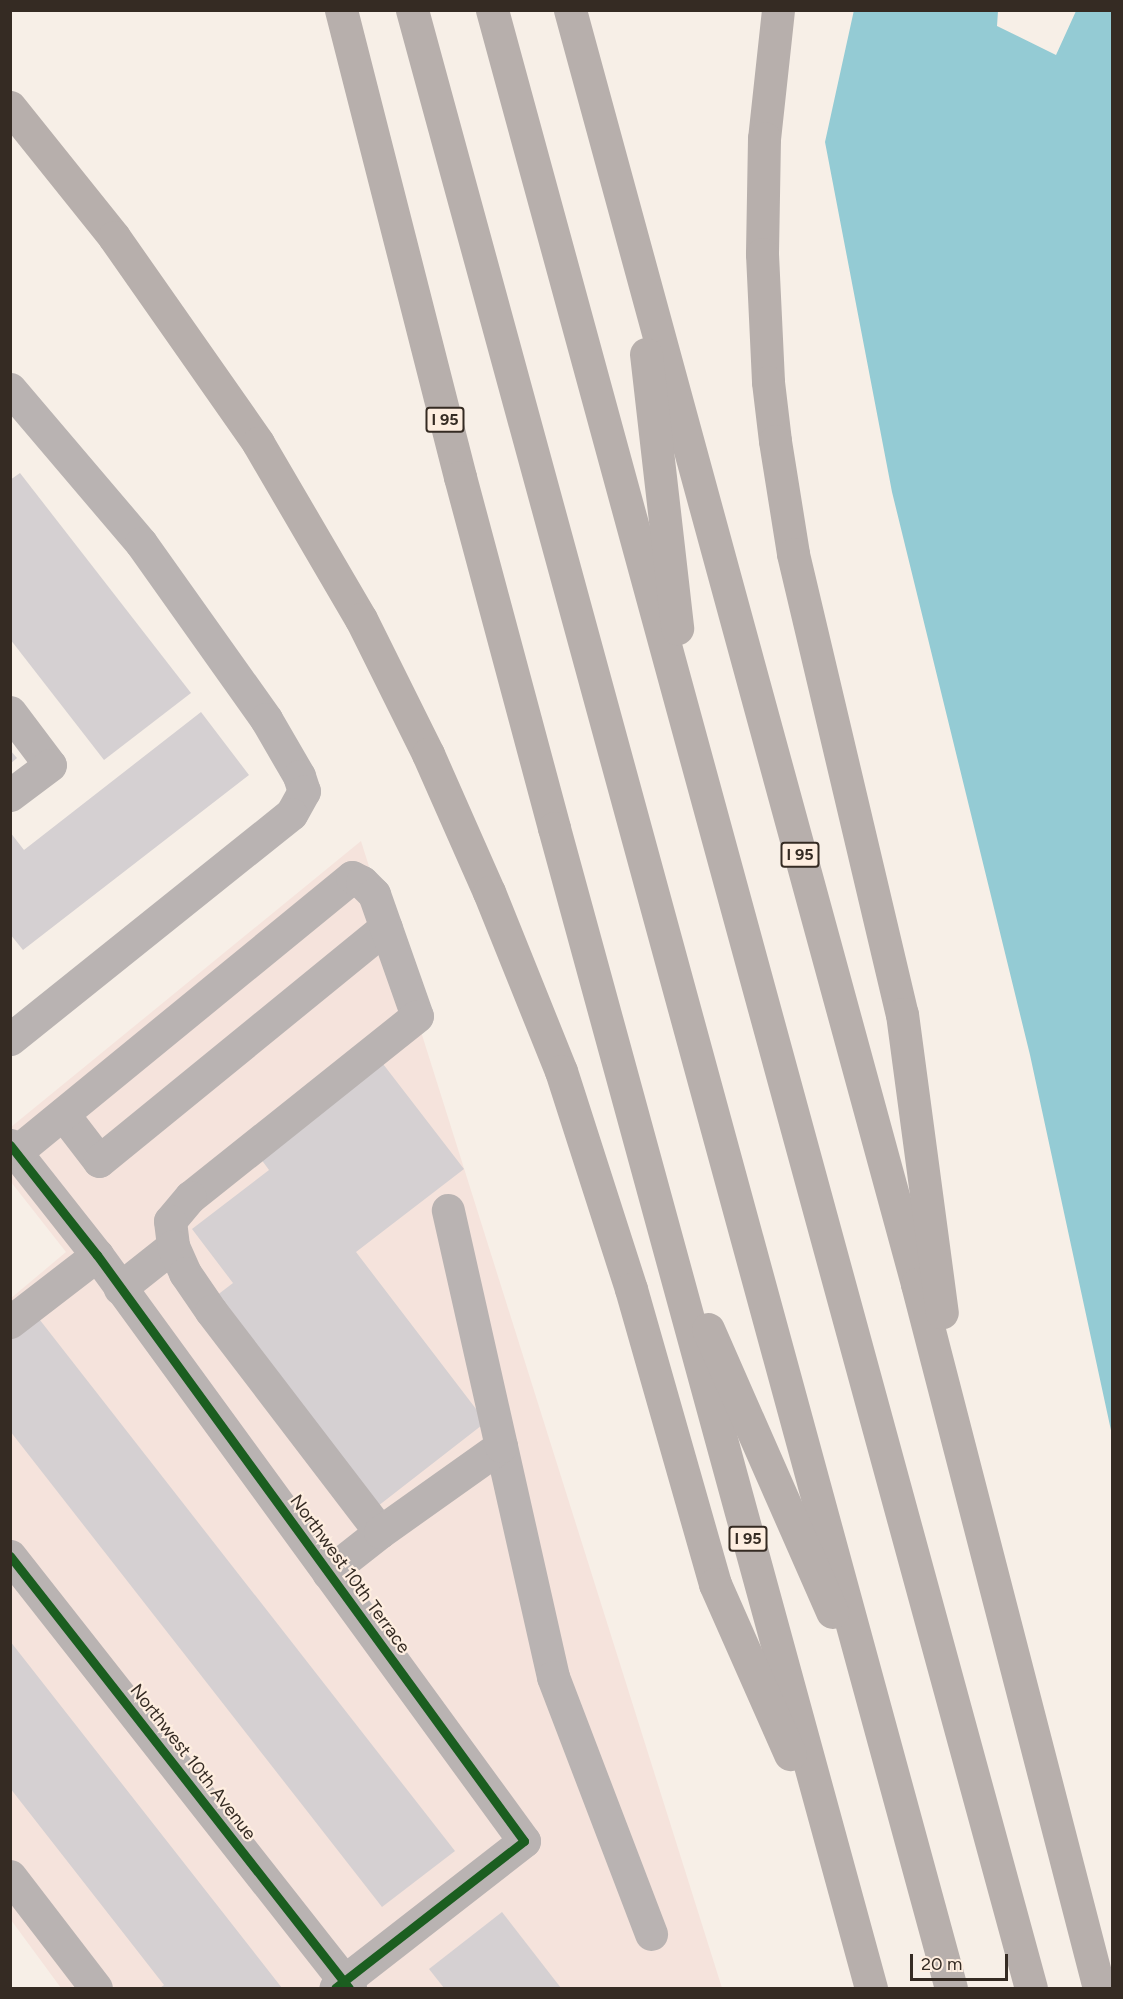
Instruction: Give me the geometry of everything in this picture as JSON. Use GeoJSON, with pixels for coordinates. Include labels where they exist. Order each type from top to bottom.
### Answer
{"type":"FeatureCollection","features":[{"type":"Feature","properties":{"kind":"highway","name":"I 95"},"geometry":{"type":"LineString","coordinates":[[340,10],[460,477],[871,1989]]}},
{"type":"Feature","properties":{"kind":"highway"},"geometry":{"type":"LineString","coordinates":[[412,10],[951,1989]]}},
{"type":"Feature","properties":{"kind":"highway"},"geometry":{"type":"LineString","coordinates":[[492,10],[1031,1989]]}},
{"type":"Feature","properties":{"kind":"highway","name":"I 95"},"geometry":{"type":"LineString","coordinates":[[570,10],[863,1084],[1099,1989]]}},
{"type":"Feature","properties":{"kind":"highway"},"geometry":{"type":"LineString","coordinates":[[778,10],[764,138],[763,234],[763,313],[775,441],[793,554],[902,1014],[962,1462]]}},
{"type":"Feature","properties":{"kind":"highway"},"geometry":{"type":"LineString","coordinates":[[10,107],[114,237],[258,443],[325,553],[361,619],[433,765],[489,892],[561,1071],[631,1289],[715,1584],[833,1851]]}},
{"type":"Feature","properties":{"kind":"highway"},"geometry":{"type":"LineString","coordinates":[[634,248],[690,735]]}},
{"type":"Feature","properties":{"kind":"highway"},"geometry":{"type":"LineString","coordinates":[[663,1226],[877,1715]]}},
{"type":"Feature","properties":{"kind":"street"},"geometry":{"type":"LineString","coordinates":[[10,389],[141,543],[266,719],[299,776],[304,791],[291,814],[16,1024]]}},
{"type":"Feature","properties":{"kind":"street"},"geometry":{"type":"LineString","coordinates":[[10,712],[50,765],[10,795]]}},
{"type":"Feature","properties":{"kind":"street"},"geometry":{"type":"LineString","coordinates":[[13,1148],[63,1114],[352,877],[362,882],[374,894],[417,1016],[190,1197],[170,1221],[173,1246],[185,1273],[211,1311],[380,1533]]}},
{"type":"Feature","properties":{"kind":"street"},"geometry":{"type":"LineString","coordinates":[[63,1114],[99,1161],[386,927]]}},
{"type":"Feature","properties":{"kind":"street","name":"Northwest 10th Terrace"},"geometry":{"type":"LineString","coordinates":[[13,1148],[97,1255],[524,1841],[343,1986]]}},
{"type":"Feature","properties":{"kind":"street"},"geometry":{"type":"LineString","coordinates":[[447,1210],[553,1677],[651,1934]]}},
{"type":"Feature","properties":{"kind":"street"},"geometry":{"type":"LineString","coordinates":[[120,1288],[173,1246]]}},
{"type":"Feature","properties":{"kind":"street"},"geometry":{"type":"LineString","coordinates":[[10,1322],[97,1255]]}},
{"type":"Feature","properties":{"kind":"street"},"geometry":{"type":"LineString","coordinates":[[328,1573],[501,1446]]}},
{"type":"Feature","properties":{"kind":"street","name":"Northwest 10th Avenue"},"geometry":{"type":"LineString","coordinates":[[10,1556],[343,1986]]}},
{"type":"Feature","properties":{"kind":"street"},"geometry":{"type":"LineString","coordinates":[[10,1876],[96,1989]]}},
{"type":"Feature","properties":{"kind":"shaded area"},"geometry":{"type":"Polygon","coordinates":[[[361,841],[722,1988],[61,1988],[11,1920],[10,1299],[66,1252],[11,1182],[11,1127],[361,841]]]}},
{"type":"Feature","properties":{"kind":"water"},"geometry":{"type":"Polygon","coordinates":[[[854,10],[998,11],[997,26],[1056,55],[1076,11],[1112,11],[1112,1435],[1030,1055],[892,492],[825,142],[854,10]]]}},
{"type":"Feature","properties":{"kind":"building"},"geometry":{"type":"Polygon","coordinates":[[[20,473],[191,693],[104,760],[10,639],[10,480],[20,473]]]}},
{"type":"Feature","properties":{"kind":"building"},"geometry":{"type":"Polygon","coordinates":[[[201,712],[249,775],[23,950],[10,934],[10,832],[24,850],[201,712]]]}},
{"type":"Feature","properties":{"kind":"building"},"geometry":{"type":"Polygon","coordinates":[[[10,750],[17,758],[10,764],[10,750]]]}},
{"type":"Feature","properties":{"kind":"building"},"geometry":{"type":"Polygon","coordinates":[[[380,1060],[464,1169],[356,1252],[486,1422],[378,1506],[216,1296],[233,1283],[192,1229],[269,1170],[258,1155],[380,1060]]]}},
{"type":"Feature","properties":{"kind":"building"},"geometry":{"type":"Polygon","coordinates":[[[36,1315],[455,1851],[382,1907],[10,1431],[10,1335],[36,1315]]]}},
{"type":"Feature","properties":{"kind":"building"},"geometry":{"type":"Polygon","coordinates":[[[10,1641],[282,1988],[160,1988],[164,1985],[10,1788],[10,1641]]]}},
{"type":"Feature","properties":{"kind":"building"},"geometry":{"type":"Polygon","coordinates":[[[502,1912],[561,1988],[444,1988],[429,1969],[502,1912]]]}},
{"type":"Feature","properties":{"kind":"cycle path"},"geometry":{"type":"LineString","coordinates":[[10,1145],[97,1255],[524,1841],[335,1988]]}},
{"type":"Feature","properties":{"kind":"cycle path"},"geometry":{"type":"LineString","coordinates":[[10,1556],[349,1988]]}}]}
